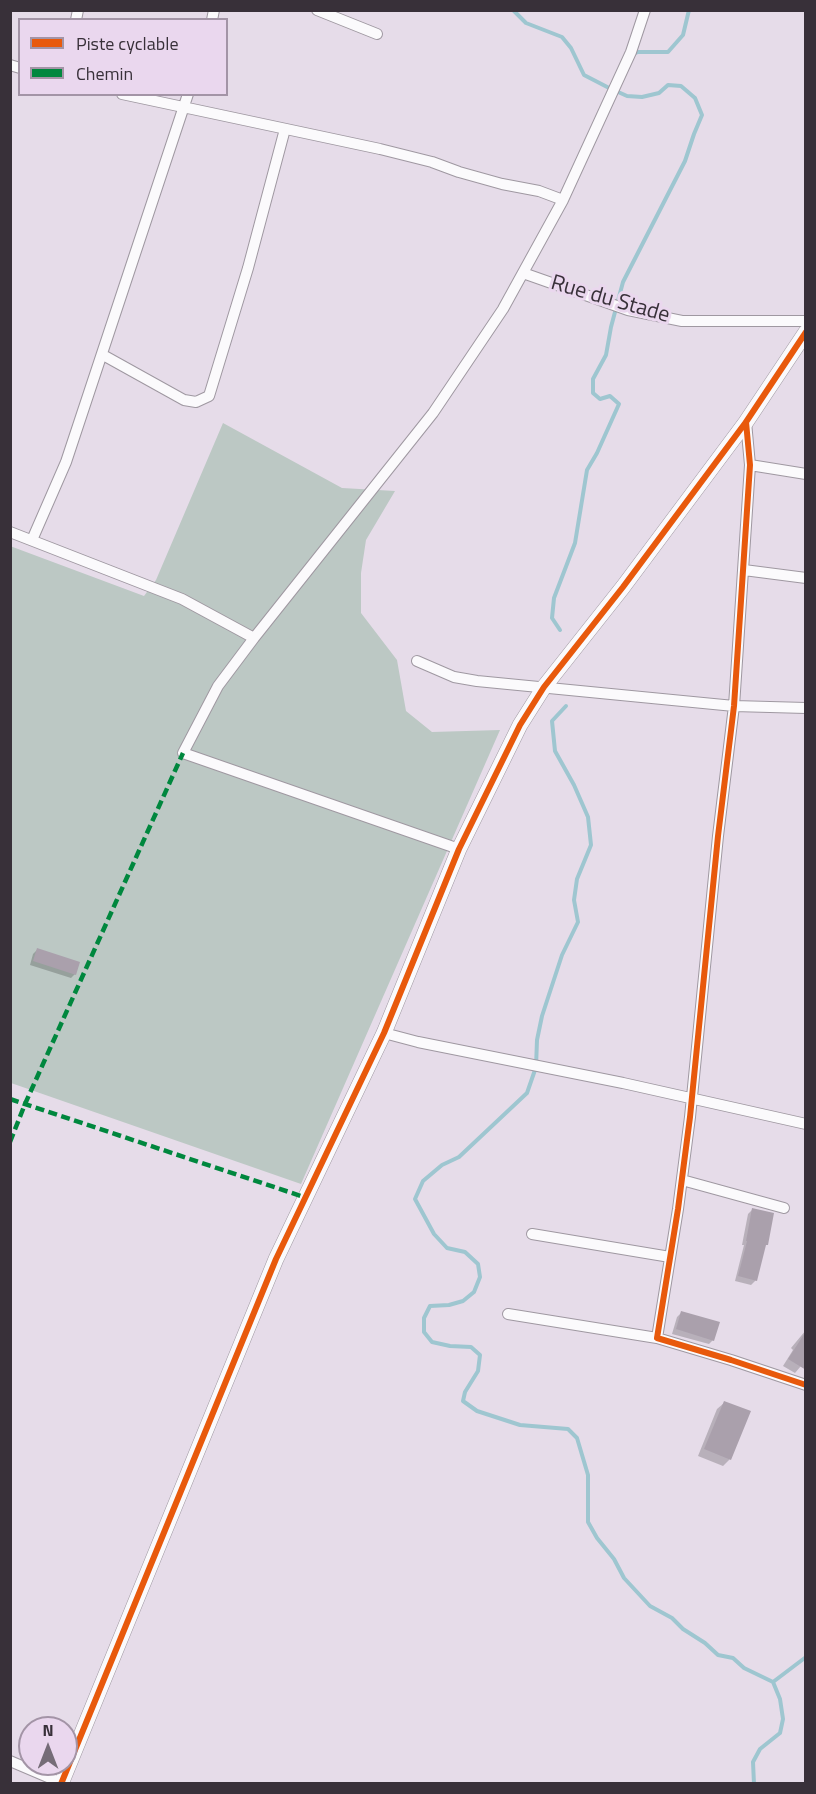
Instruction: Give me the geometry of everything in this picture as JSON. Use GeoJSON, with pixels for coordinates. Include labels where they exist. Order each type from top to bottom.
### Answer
{"type":"FeatureCollection","features":[{"type":"Feature","properties":{"kind":"street"},"geometry":{"type":"LineString","coordinates":[[317,10],[376,34]]}},
{"type":"Feature","properties":{"kind":"street"},"geometry":{"type":"LineString","coordinates":[[459,849],[183,753],[218,686],[433,413],[503,309],[563,200],[631,52],[645,10]]}},
{"type":"Feature","properties":{"kind":"street"},"geometry":{"type":"LineString","coordinates":[[131,96],[422,160],[459,172],[539,191],[563,200]]}},
{"type":"Feature","properties":{"kind":"street"},"geometry":{"type":"LineString","coordinates":[[32,540],[66,462],[187,96]]}},
{"type":"Feature","properties":{"kind":"street"},"geometry":{"type":"LineString","coordinates":[[103,355],[184,400],[196,402],[209,396],[248,268],[285,129]]}},
{"type":"Feature","properties":{"kind":"street","name":"Rue du Stade"},"geometry":{"type":"LineString","coordinates":[[523,273],[639,313],[682,321],[806,321]]}},
{"type":"Feature","properties":{"kind":"street"},"geometry":{"type":"LineString","coordinates":[[10,1761],[62,1783],[276,1259],[384,1033],[459,849],[520,724],[544,687],[623,587],[746,422],[806,332]]}},
{"type":"Feature","properties":{"kind":"street"},"geometry":{"type":"LineString","coordinates":[[657,1338],[682,1180],[692,1099],[718,836],[734,706],[750,465],[746,422]]}},
{"type":"Feature","properties":{"kind":"street"},"geometry":{"type":"LineString","coordinates":[[750,465],[806,474]]}},
{"type":"Feature","properties":{"kind":"street"},"geometry":{"type":"LineString","coordinates":[[10,532],[182,599],[255,638]]}},
{"type":"Feature","properties":{"kind":"street"},"geometry":{"type":"LineString","coordinates":[[744,570],[806,578]]}},
{"type":"Feature","properties":{"kind":"street"},"geometry":{"type":"LineString","coordinates":[[417,661],[454,677],[734,706],[806,708]]}},
{"type":"Feature","properties":{"kind":"street"},"geometry":{"type":"LineString","coordinates":[[384,1033],[418,1042],[551,1067],[806,1124]]}},
{"type":"Feature","properties":{"kind":"street"},"geometry":{"type":"LineString","coordinates":[[682,1180],[784,1208]]}},
{"type":"Feature","properties":{"kind":"street"},"geometry":{"type":"LineString","coordinates":[[532,1234],[670,1257]]}},
{"type":"Feature","properties":{"kind":"street"},"geometry":{"type":"LineString","coordinates":[[508,1314],[657,1338],[806,1385]]}},
{"type":"Feature","properties":{"kind":"shaded area"},"geometry":{"type":"Polygon","coordinates":[[[223,423],[342,488],[395,491],[366,540],[361,573],[361,613],[397,660],[406,711],[432,732],[500,730],[301,1184],[11,1083],[10,546],[144,596],[156,580],[223,423]]]}},
{"type":"Feature","properties":{"kind":"building"},"geometry":{"type":"Polygon","coordinates":[[[37,948],[80,962],[76,975],[33,961],[37,948]]]}},
{"type":"Feature","properties":{"kind":"building"},"geometry":{"type":"Polygon","coordinates":[[[752,1208],[774,1213],[768,1245],[766,1245],[757,1281],[738,1276],[752,1208]]]}},
{"type":"Feature","properties":{"kind":"building"},"geometry":{"type":"Polygon","coordinates":[[[681,1311],[720,1322],[714,1341],[676,1329],[681,1311]]]}},
{"type":"Feature","properties":{"kind":"building"},"geometry":{"type":"Polygon","coordinates":[[[806,1331],[806,1370],[788,1359],[806,1331]]]}},
{"type":"Feature","properties":{"kind":"building"},"geometry":{"type":"Polygon","coordinates":[[[724,1401],[751,1411],[731,1460],[704,1449],[724,1401]]]}},
{"type":"Feature","properties":{"kind":"waterway"},"geometry":{"type":"LineString","coordinates":[[513,10],[526,23],[562,37],[571,48],[584,75],[613,90]]}},
{"type":"Feature","properties":{"kind":"waterway"},"geometry":{"type":"LineString","coordinates":[[633,54],[668,52],[683,35],[689,10]]}},
{"type":"Feature","properties":{"kind":"waterway"},"geometry":{"type":"LineString","coordinates":[[560,630],[552,618],[554,598],[575,543],[587,470],[619,404],[610,396],[600,399],[593,393],[593,379],[606,355],[623,282],[685,161],[702,115],[695,98],[681,86],[668,85],[659,93],[642,97],[627,96],[616,91]]}},
{"type":"Feature","properties":{"kind":"waterway"},"geometry":{"type":"LineString","coordinates":[[566,706],[552,721],[555,751],[588,817],[591,845],[577,879],[574,900],[578,922],[562,955],[542,1016],[537,1040],[536,1067],[527,1093],[459,1157],[442,1165],[423,1181],[415,1199],[434,1234],[447,1248],[465,1252],[478,1264],[480,1277],[474,1292],[463,1301],[449,1305],[430,1306],[424,1318],[424,1332],[432,1342],[471,1347],[480,1355],[478,1371],[465,1392],[463,1401],[477,1411],[520,1425],[568,1429],[577,1438],[588,1475],[588,1522],[597,1538],[614,1559],[624,1578],[650,1606],[672,1618],[718,1655],[733,1658],[744,1668],[773,1682],[780,1699],[783,1719],[780,1733],[760,1749],[753,1762],[754,1784]]}},
{"type":"Feature","properties":{"kind":"waterway"},"geometry":{"type":"LineString","coordinates":[[773,1682],[806,1657]]}},
{"type":"Feature","properties":{"kind":"marked path"},"geometry":{"type":"LineString","coordinates":[[10,1142],[183,753]]}},
{"type":"Feature","properties":{"kind":"marked path"},"geometry":{"type":"LineString","coordinates":[[10,1099],[304,1197]]}},
{"type":"Feature","properties":{"kind":"cycle path"},"geometry":{"type":"LineString","coordinates":[[61,1784],[276,1259],[384,1033],[459,849],[520,725],[544,687],[623,587],[746,422],[806,332]]}},
{"type":"Feature","properties":{"kind":"cycle path"},"geometry":{"type":"LineString","coordinates":[[746,422],[750,465],[734,706],[718,836],[690,1117],[657,1338],[806,1385]]}}]}
